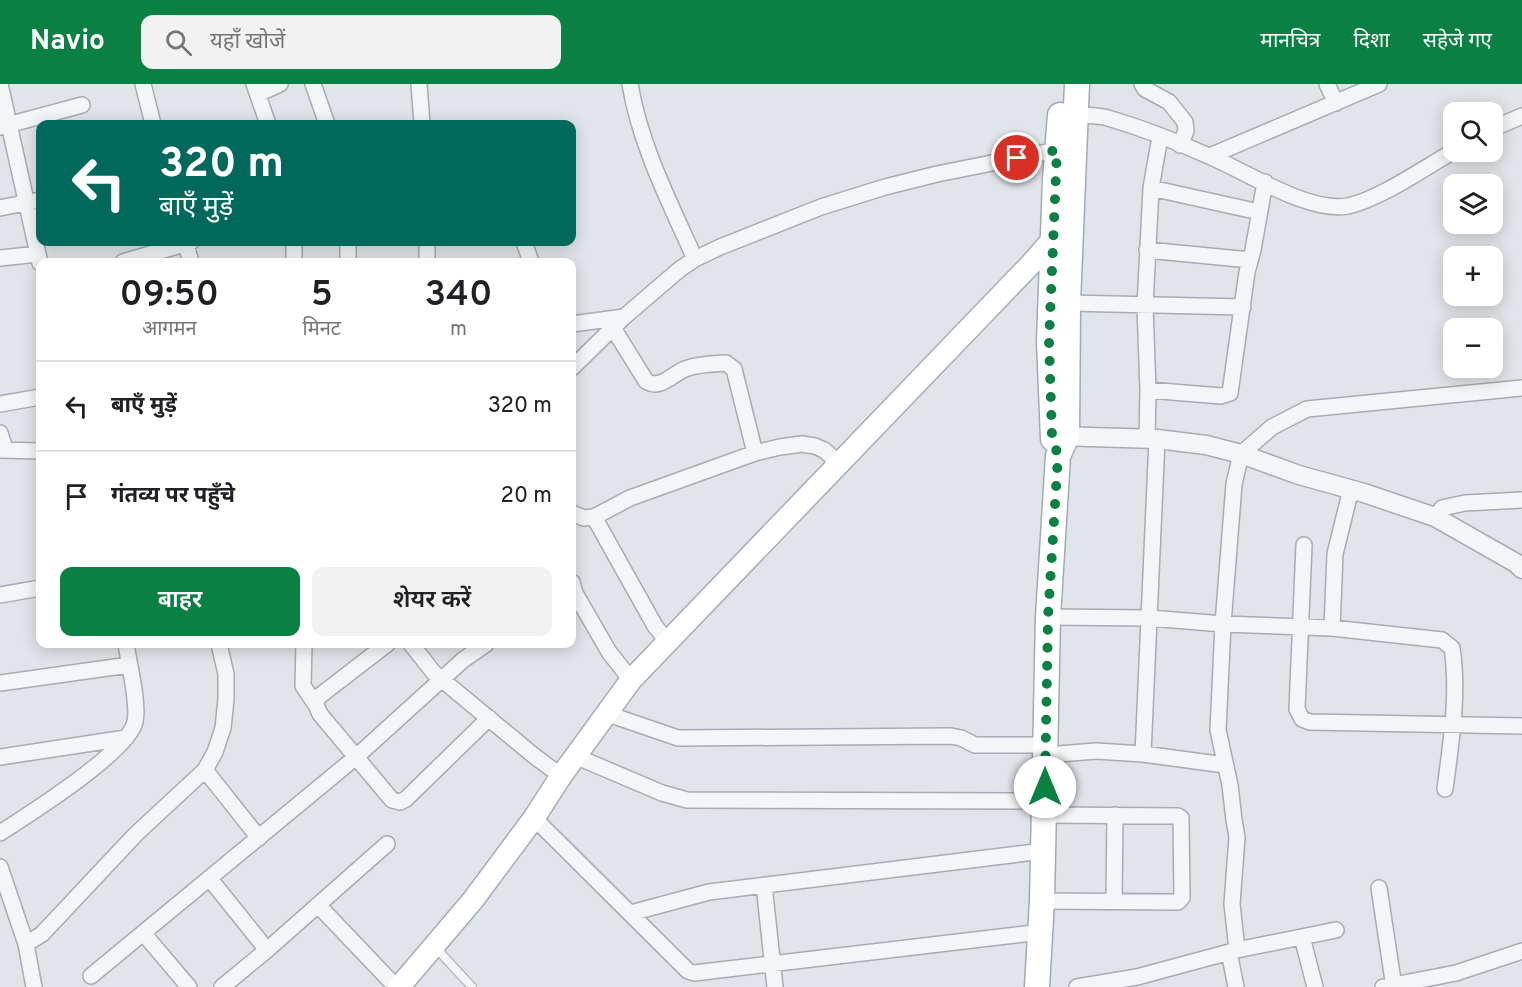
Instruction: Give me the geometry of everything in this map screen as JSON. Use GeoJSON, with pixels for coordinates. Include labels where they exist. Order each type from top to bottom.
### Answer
{"type":"FeatureCollection","features":[{"type":"Feature","properties":{"kind":"main road"},"geometry":{"type":"LineString","coordinates":[[1059,443],[1049,341],[1061,84]]}},
{"type":"Feature","properties":{"kind":"main road"},"geometry":{"type":"LineString","coordinates":[[1037,987],[1042,901],[1048,617],[1068,303],[1077,84]]}},
{"type":"Feature","properties":{"kind":"main road"},"geometry":{"type":"LineString","coordinates":[[397,987],[474,900],[631,680],[1053,239]]}},
{"type":"Feature","properties":{"kind":"street"},"geometry":{"type":"LineString","coordinates":[[12,84],[0,86],[4,126],[34,201],[36,224]]}},
{"type":"Feature","properties":{"kind":"street"},"geometry":{"type":"LineString","coordinates":[[143,84],[152,120]]}},
{"type":"Feature","properties":{"kind":"street"},"geometry":{"type":"LineString","coordinates":[[267,120],[256,89],[280,84]]}},
{"type":"Feature","properties":{"kind":"street"},"geometry":{"type":"LineString","coordinates":[[312,84],[326,120]]}},
{"type":"Feature","properties":{"kind":"street"},"geometry":{"type":"LineString","coordinates":[[419,84],[422,120]]}},
{"type":"Feature","properties":{"kind":"street"},"geometry":{"type":"LineString","coordinates":[[630,84],[637,116],[650,155],[695,259]]}},
{"type":"Feature","properties":{"kind":"street"},"geometry":{"type":"LineString","coordinates":[[1142,84],[1145,89],[1169,102],[1181,116],[1186,131],[1180,145]]}},
{"type":"Feature","properties":{"kind":"street"},"geometry":{"type":"LineString","coordinates":[[1327,84],[1336,103]]}},
{"type":"Feature","properties":{"kind":"street"},"geometry":{"type":"LineString","coordinates":[[1210,156],[1379,84]]}},
{"type":"Feature","properties":{"kind":"street"},"geometry":{"type":"LineString","coordinates":[[4,126],[82,105]]}},
{"type":"Feature","properties":{"kind":"street"},"geometry":{"type":"LineString","coordinates":[[1076,115],[1106,117],[1210,156],[1296,197],[1325,206],[1347,206],[1376,195],[1443,157]]}},
{"type":"Feature","properties":{"kind":"street"},"geometry":{"type":"LineString","coordinates":[[1503,124],[1522,116]]}},
{"type":"Feature","properties":{"kind":"street"},"geometry":{"type":"LineString","coordinates":[[1143,754],[1150,618],[1152,439],[1145,306],[1151,188],[1160,137]]}},
{"type":"Feature","properties":{"kind":"street"},"geometry":{"type":"LineString","coordinates":[[576,364],[618,322],[680,269],[720,247],[809,212],[885,187],[1057,150]]}},
{"type":"Feature","properties":{"kind":"street"},"geometry":{"type":"LineString","coordinates":[[1148,390],[1221,396],[1230,393],[1250,260],[1265,182]]}},
{"type":"Feature","properties":{"kind":"street"},"geometry":{"type":"LineString","coordinates":[[1151,188],[1258,212]]}},
{"type":"Feature","properties":{"kind":"street"},"geometry":{"type":"LineString","coordinates":[[0,208],[34,201]]}},
{"type":"Feature","properties":{"kind":"street"},"geometry":{"type":"LineString","coordinates":[[136,258],[174,246]]}},
{"type":"Feature","properties":{"kind":"street"},"geometry":{"type":"LineString","coordinates":[[1147,250],[1250,260]]}},
{"type":"Feature","properties":{"kind":"street"},"geometry":{"type":"LineString","coordinates":[[0,258],[36,259]]}},
{"type":"Feature","properties":{"kind":"street"},"geometry":{"type":"LineString","coordinates":[[1068,303],[1243,307]]}},
{"type":"Feature","properties":{"kind":"street"},"geometry":{"type":"LineString","coordinates":[[576,324],[618,322]]}},
{"type":"Feature","properties":{"kind":"street"},"geometry":{"type":"LineString","coordinates":[[618,322],[646,381],[652,385],[658,385],[687,368],[726,363],[730,365],[734,369],[755,453]]}},
{"type":"Feature","properties":{"kind":"street"},"geometry":{"type":"LineString","coordinates":[[1236,987],[1232,904],[1238,837],[1218,730],[1223,624],[1234,484],[1241,454],[1272,427],[1307,409],[1522,388]]}},
{"type":"Feature","properties":{"kind":"street"},"geometry":{"type":"LineString","coordinates":[[0,404],[36,398]]}},
{"type":"Feature","properties":{"kind":"street"},"geometry":{"type":"LineString","coordinates":[[0,433],[2,449],[36,451]]}},
{"type":"Feature","properties":{"kind":"street"},"geometry":{"type":"LineString","coordinates":[[1059,443],[1152,439],[1206,445],[1241,454],[1299,475],[1351,489],[1436,517],[1516,563],[1522,569]]}},
{"type":"Feature","properties":{"kind":"street"},"geometry":{"type":"LineString","coordinates":[[576,515],[584,518],[594,517],[630,498],[755,453],[791,446],[815,446],[824,450],[840,464]]}},
{"type":"Feature","properties":{"kind":"street"},"geometry":{"type":"LineString","coordinates":[[1332,627],[1335,554],[1351,489]]}},
{"type":"Feature","properties":{"kind":"street"},"geometry":{"type":"LineString","coordinates":[[1436,517],[1442,508],[1465,503],[1522,500]]}},
{"type":"Feature","properties":{"kind":"street"},"geometry":{"type":"LineString","coordinates":[[594,517],[655,626],[667,641]]}},
{"type":"Feature","properties":{"kind":"street"},"geometry":{"type":"LineString","coordinates":[[1304,545],[1296,709],[1302,719],[1310,722],[1522,726]]}},
{"type":"Feature","properties":{"kind":"street"},"geometry":{"type":"LineString","coordinates":[[0,595],[36,589]]}},
{"type":"Feature","properties":{"kind":"street"},"geometry":{"type":"LineString","coordinates":[[576,595],[609,652],[631,680]]}},
{"type":"Feature","properties":{"kind":"street"},"geometry":{"type":"LineString","coordinates":[[1048,617],[1150,618],[1300,628],[1332,627],[1442,640],[1452,648],[1456,674],[1453,725],[1445,789]]}},
{"type":"Feature","properties":{"kind":"street"},"geometry":{"type":"LineString","coordinates":[[0,833],[68,788],[126,738],[133,729],[136,708],[127,648]]}},
{"type":"Feature","properties":{"kind":"street"},"geometry":{"type":"LineString","coordinates":[[26,944],[42,934],[136,834],[205,770],[215,753],[223,728],[226,674],[220,648]]}},
{"type":"Feature","properties":{"kind":"street"},"geometry":{"type":"LineString","coordinates":[[304,648],[303,686],[320,714],[392,800],[400,802],[406,799],[489,718]]}},
{"type":"Feature","properties":{"kind":"street"},"geometry":{"type":"LineString","coordinates":[[316,705],[317,698],[382,648]]}},
{"type":"Feature","properties":{"kind":"street"},"geometry":{"type":"LineString","coordinates":[[414,648],[434,673],[561,776]]}},
{"type":"Feature","properties":{"kind":"street"},"geometry":{"type":"LineString","coordinates":[[91,976],[356,757],[463,660],[480,648]]}},
{"type":"Feature","properties":{"kind":"street"},"geometry":{"type":"LineString","coordinates":[[0,683],[129,665]]}},
{"type":"Feature","properties":{"kind":"street"},"geometry":{"type":"LineString","coordinates":[[605,714],[678,738],[951,736],[975,745],[1143,754],[1225,765]]}},
{"type":"Feature","properties":{"kind":"street"},"geometry":{"type":"LineString","coordinates":[[0,757],[126,738]]}},
{"type":"Feature","properties":{"kind":"street"},"geometry":{"type":"LineString","coordinates":[[575,756],[662,793],[687,800],[1044,808],[1115,815],[1178,816],[1182,821],[1181,901],[1042,901]]}},
{"type":"Feature","properties":{"kind":"street"},"geometry":{"type":"LineString","coordinates":[[205,770],[259,838]]}},
{"type":"Feature","properties":{"kind":"street"},"geometry":{"type":"LineString","coordinates":[[1114,901],[1115,815]]}},
{"type":"Feature","properties":{"kind":"street"},"geometry":{"type":"LineString","coordinates":[[534,818],[688,971],[694,973],[1041,932]]}},
{"type":"Feature","properties":{"kind":"street"},"geometry":{"type":"LineString","coordinates":[[222,987],[387,844]]}},
{"type":"Feature","properties":{"kind":"street"},"geometry":{"type":"LineString","coordinates":[[631,913],[709,892],[1043,850]]}},
{"type":"Feature","properties":{"kind":"street"},"geometry":{"type":"LineString","coordinates":[[0,867],[26,944],[34,987]]}},
{"type":"Feature","properties":{"kind":"street"},"geometry":{"type":"LineString","coordinates":[[210,879],[267,950]]}},
{"type":"Feature","properties":{"kind":"street"},"geometry":{"type":"LineString","coordinates":[[764,885],[775,987]]}},
{"type":"Feature","properties":{"kind":"street"},"geometry":{"type":"LineString","coordinates":[[1379,888],[1390,986],[1456,973],[1522,951]]}},
{"type":"Feature","properties":{"kind":"street"},"geometry":{"type":"LineString","coordinates":[[318,905],[397,987]]}},
{"type":"Feature","properties":{"kind":"street"},"geometry":{"type":"LineString","coordinates":[[1077,987],[1137,977],[1233,951],[1336,930]]}},
{"type":"Feature","properties":{"kind":"street"},"geometry":{"type":"LineString","coordinates":[[144,934],[189,987]]}},
{"type":"Feature","properties":{"kind":"street"},"geometry":{"type":"LineString","coordinates":[[1302,937],[1315,987]]}},
{"type":"Feature","properties":{"kind":"lane"},"geometry":{"type":"LineString","coordinates":[[434,946],[472,987]]}},
{"type":"Feature","properties":{"kind":"route"},"geometry":{"type":"LineString","coordinates":[[1017,158],[1057,150],[1049,341],[1052,436],[1058,456],[1048,617],[1045,787]]}}]}
